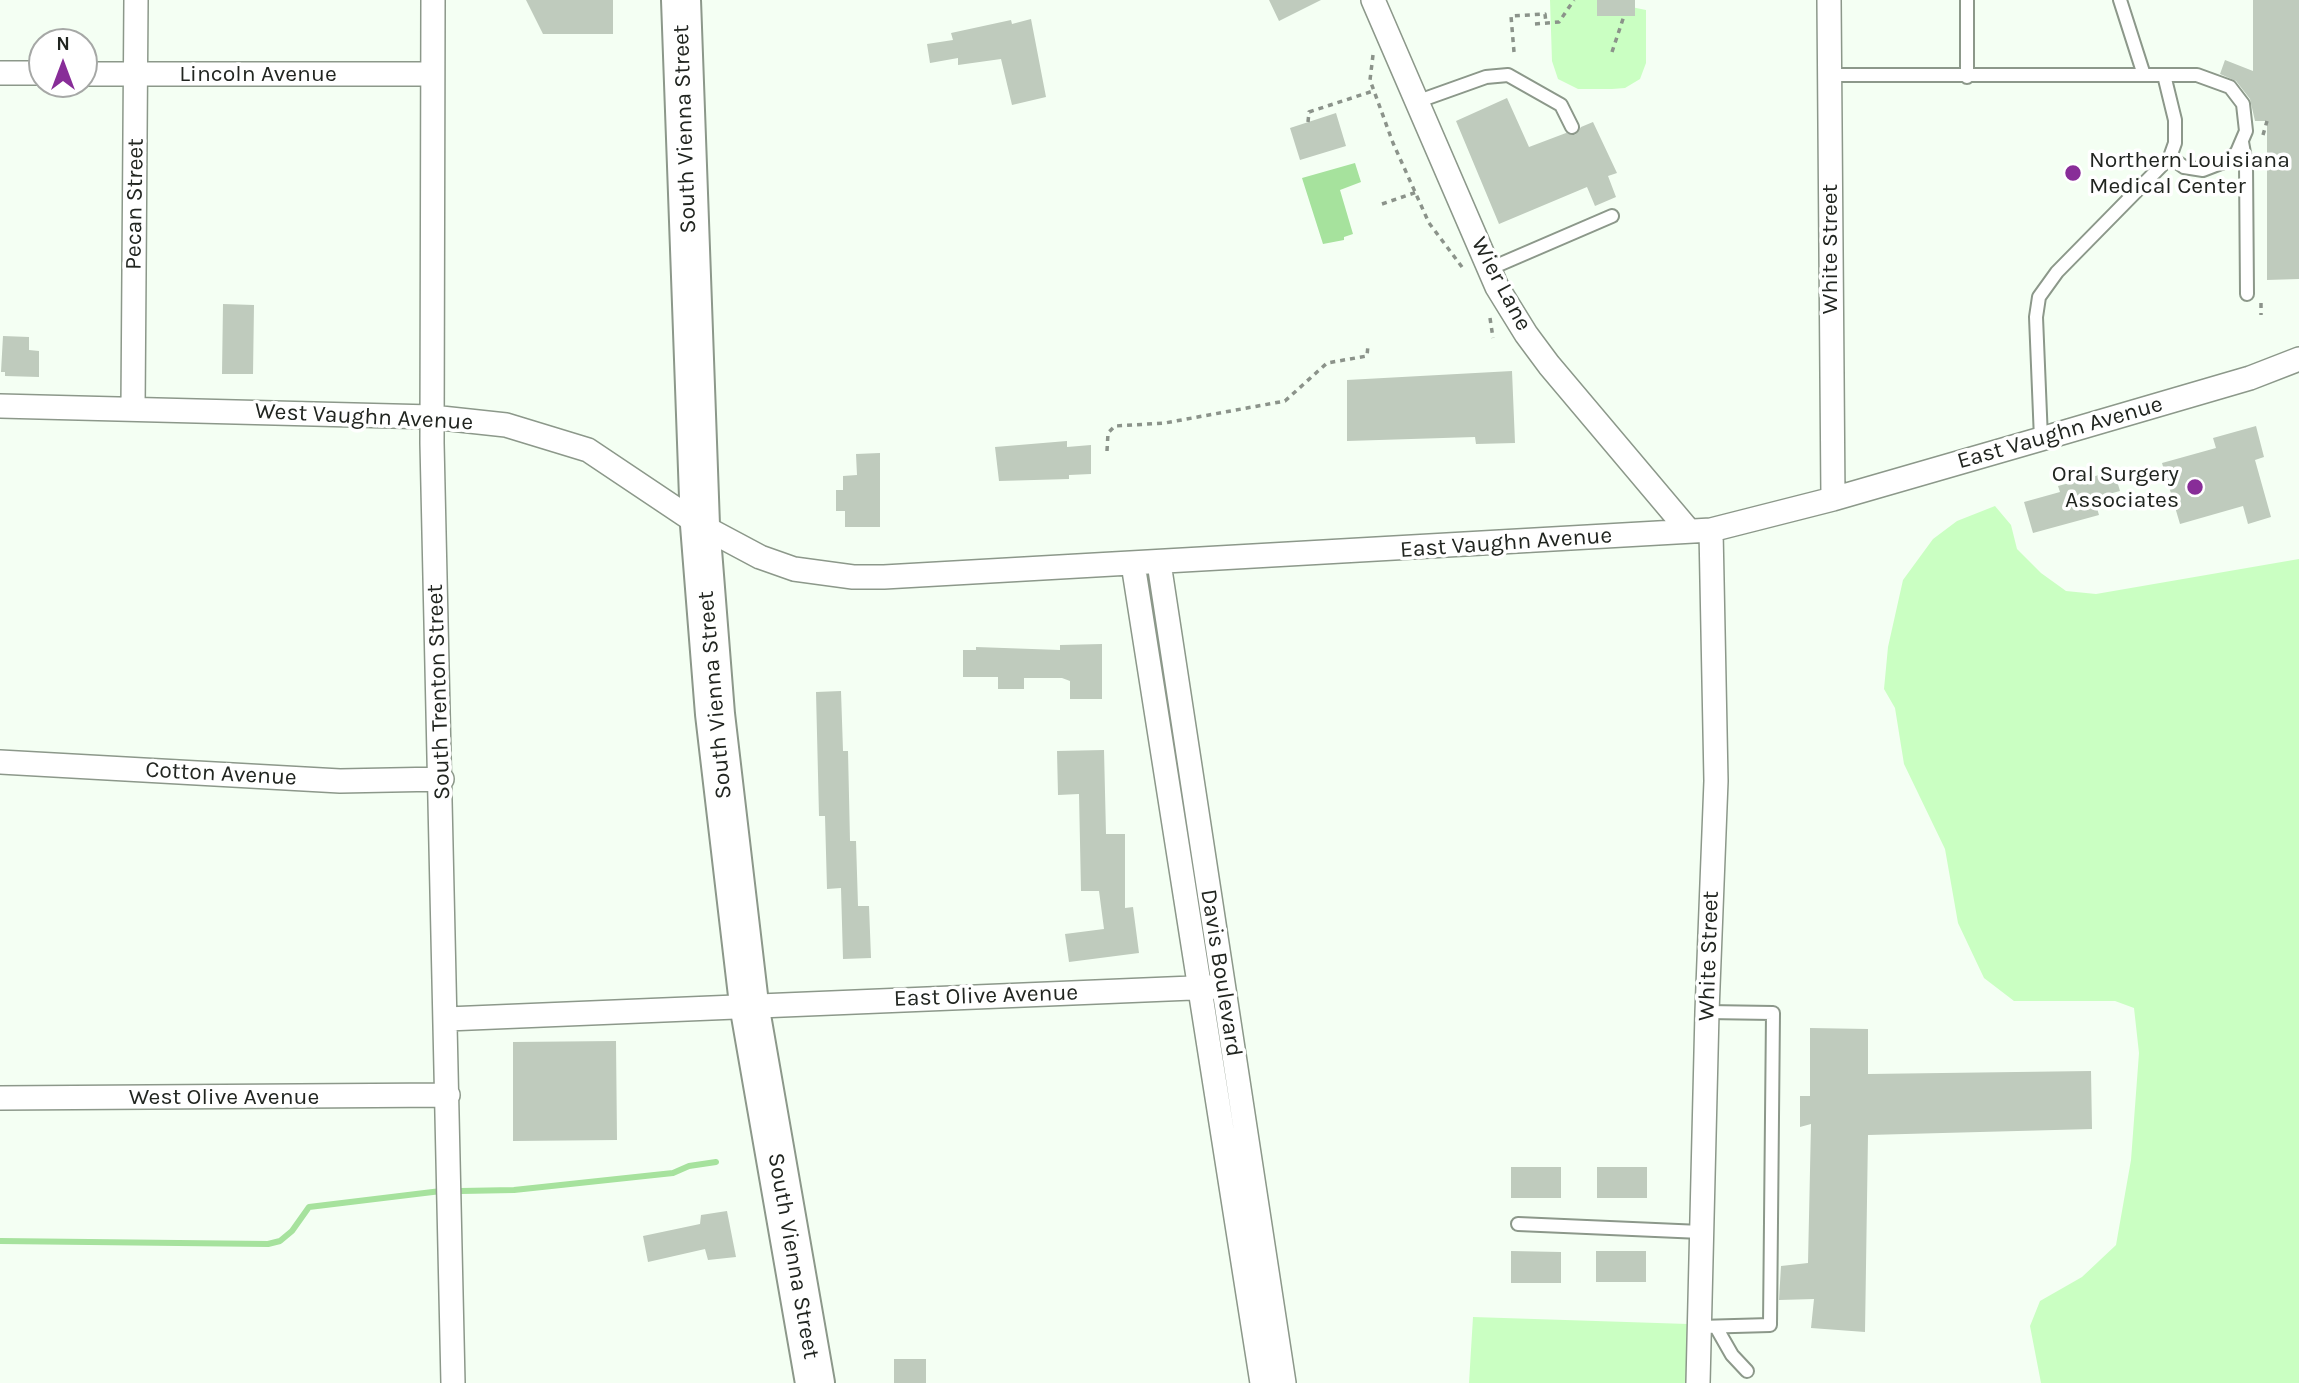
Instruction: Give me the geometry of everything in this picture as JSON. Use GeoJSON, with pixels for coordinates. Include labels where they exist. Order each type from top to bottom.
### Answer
{"type":"FeatureCollection","features":[{"type":"Feature","properties":{"kind":"highway","name":"South Vienna Street"},"geometry":{"type":"LineString","coordinates":[[681,0],[701,525],[715,714],[749,1004],[815,1383]]}},
{"type":"Feature","properties":{"kind":"street","name":"Pecan Street"},"geometry":{"type":"LineString","coordinates":[[133,408],[136,0]]}},
{"type":"Feature","properties":{"kind":"street","name":"South Trenton Street"},"geometry":{"type":"LineString","coordinates":[[433,0],[432,416],[442,779],[453,1383]]}},
{"type":"Feature","properties":{"kind":"street","name":"Wier Lane"},"geometry":{"type":"LineString","coordinates":[[1373,0],[1416,102],[1479,274],[1526,334],[1700,530]]}},
{"type":"Feature","properties":{"kind":"street","name":"White Street"},"geometry":{"type":"LineString","coordinates":[[1829,0],[1833,499]]}},
{"type":"Feature","properties":{"kind":"street"},"geometry":{"type":"LineString","coordinates":[[0,73],[28,73]]}},
{"type":"Feature","properties":{"kind":"street","name":"Lincoln Avenue"},"geometry":{"type":"LineString","coordinates":[[98,74],[432,74]]}},
{"type":"Feature","properties":{"kind":"street","name":"East Vaughn Avenue"},"geometry":{"type":"LineString","coordinates":[[701,525],[760,557],[794,569],[853,577],[1159,563],[1700,530],[1833,499],[2250,377],[2299,359]]}},
{"type":"Feature","properties":{"kind":"street","name":"West Vaughn Avenue"},"geometry":{"type":"LineString","coordinates":[[0,406],[432,416],[506,425],[588,450],[640,481],[701,525]]}},
{"type":"Feature","properties":{"kind":"street","name":"White Street"},"geometry":{"type":"LineString","coordinates":[[1698,1383],[1707,1327],[1701,1232],[1706,1012],[1716,781],[1700,530]]}},
{"type":"Feature","properties":{"kind":"street","name":"Davis Boulevard"},"geometry":{"type":"LineString","coordinates":[[1159,563],[1262,1383]]}},
{"type":"Feature","properties":{"kind":"street","name":"Davis Boulevard"},"geometry":{"type":"LineString","coordinates":[[1133,564],[1284,1383]]}},
{"type":"Feature","properties":{"kind":"street","name":"Cotton Avenue"},"geometry":{"type":"LineString","coordinates":[[0,762],[340,781],[442,779]]}},
{"type":"Feature","properties":{"kind":"street","name":"East Olive Avenue"},"geometry":{"type":"LineString","coordinates":[[749,1004],[1212,987]]}},
{"type":"Feature","properties":{"kind":"street"},"geometry":{"type":"LineString","coordinates":[[447,1019],[749,1004]]}},
{"type":"Feature","properties":{"kind":"street","name":"West Olive Avenue"},"geometry":{"type":"LineString","coordinates":[[0,1098],[448,1095]]}},
{"type":"Feature","properties":{"kind":"lane"},"geometry":{"type":"LineString","coordinates":[[1967,0],[1967,77]]}},
{"type":"Feature","properties":{"kind":"lane"},"geometry":{"type":"LineString","coordinates":[[2120,0],[2144,75]]}},
{"type":"Feature","properties":{"kind":"lane"},"geometry":{"type":"LineString","coordinates":[[1416,102],[1486,77],[1508,75],[1561,105],[1572,127]]}},
{"type":"Feature","properties":{"kind":"lane"},"geometry":{"type":"LineString","coordinates":[[1829,75],[2203,76],[2230,88],[2244,104],[2246,131],[2242,142],[2229,160],[2213,168],[2184,167],[2169,157]]}},
{"type":"Feature","properties":{"kind":"lane"},"geometry":{"type":"LineString","coordinates":[[2041,439],[2036,317],[2039,297],[2057,272],[2169,157],[2175,143],[2175,120],[2164,75]]}},
{"type":"Feature","properties":{"kind":"lane"},"geometry":{"type":"LineString","coordinates":[[2242,142],[2246,164],[2247,294]]}},
{"type":"Feature","properties":{"kind":"lane"},"geometry":{"type":"LineString","coordinates":[[1479,274],[1612,216]]}},
{"type":"Feature","properties":{"kind":"lane"},"geometry":{"type":"LineString","coordinates":[[1706,1012],[1773,1013],[1770,1325],[1707,1327]]}},
{"type":"Feature","properties":{"kind":"lane"},"geometry":{"type":"LineString","coordinates":[[1518,1224],[1701,1232]]}},
{"type":"Feature","properties":{"kind":"lane"},"geometry":{"type":"LineString","coordinates":[[1707,1327],[1747,1371]]}},
{"type":"Feature","properties":{"kind":"path"},"geometry":{"type":"LineString","coordinates":[[1535,24],[1559,22],[1574,0]]}},
{"type":"Feature","properties":{"kind":"path"},"geometry":{"type":"LineString","coordinates":[[1514,52],[1511,16],[1545,14],[1546,23]]}},
{"type":"Feature","properties":{"kind":"path"},"geometry":{"type":"LineString","coordinates":[[1612,52],[1624,16]]}},
{"type":"Feature","properties":{"kind":"path"},"geometry":{"type":"LineString","coordinates":[[1373,52],[1369,72],[1373,91],[1429,223],[1479,274]]}},
{"type":"Feature","properties":{"kind":"path"},"geometry":{"type":"LineString","coordinates":[[1308,122],[1309,112],[1373,91]]}},
{"type":"Feature","properties":{"kind":"path"},"geometry":{"type":"LineString","coordinates":[[1382,204],[1417,192]]}},
{"type":"Feature","properties":{"kind":"path"},"geometry":{"type":"LineString","coordinates":[[1489,313],[1493,338]]}},
{"type":"Feature","properties":{"kind":"path"},"geometry":{"type":"LineString","coordinates":[[1107,451],[1108,433],[1115,426],[1166,423],[1285,401],[1327,363],[1367,356],[1367,345]]}},
{"type":"Feature","properties":{"kind":"shaded area"},"geometry":{"type":"Polygon","coordinates":[[[1550,0],[1597,0],[1646,10],[1646,63],[1640,79],[1625,88],[1578,89],[1558,79],[1552,61],[1550,0]]]}},
{"type":"Feature","properties":{"kind":"shaded area"},"geometry":{"type":"Polygon","coordinates":[[[1355,163],[1361,182],[1340,190],[1353,234],[1344,237],[1344,240],[1323,244],[1302,178],[1355,163]]]}},
{"type":"Feature","properties":{"kind":"shaded area"},"geometry":{"type":"Polygon","coordinates":[[[1995,506],[2011,525],[2017,549],[2041,573],[2066,591],[2096,594],[2299,559],[2299,1383],[2041,1383],[2030,1326],[2040,1301],[2082,1277],[2116,1245],[2131,1160],[2139,1053],[2134,1008],[2115,1001],[2014,1001],[1984,978],[1958,923],[1945,849],[1904,764],[1895,708],[1884,689],[1888,647],[1903,580],[1933,539],[1957,521],[1995,506]]]}},
{"type":"Feature","properties":{"kind":"shaded area"},"geometry":{"type":"Polygon","coordinates":[[[1473,1317],[1688,1324],[1687,1383],[1469,1383],[1473,1317]]]}},
{"type":"Feature","properties":{"kind":"building"},"geometry":{"type":"Polygon","coordinates":[[[526,0],[613,0],[613,34],[543,34],[526,0]]]}},
{"type":"Feature","properties":{"kind":"building"},"geometry":{"type":"Polygon","coordinates":[[[1269,0],[1321,0],[1279,21],[1269,0]]]}},
{"type":"Feature","properties":{"kind":"building"},"geometry":{"type":"Polygon","coordinates":[[[1597,0],[1635,0],[1635,16],[1597,16],[1597,0]]]}},
{"type":"Feature","properties":{"kind":"building"},"geometry":{"type":"Polygon","coordinates":[[[2253,0],[2299,0],[2299,279],[2267,280],[2267,121],[2255,121],[2250,99],[2236,81],[2220,74],[2225,60],[2253,71],[2253,0]]]}},
{"type":"Feature","properties":{"kind":"building"},"geometry":{"type":"Polygon","coordinates":[[[1031,19],[1046,97],[1012,105],[1001,59],[958,65],[958,58],[930,63],[927,44],[953,40],[951,33],[1011,20],[1012,24],[1031,19]]]}},
{"type":"Feature","properties":{"kind":"building"},"geometry":{"type":"Polygon","coordinates":[[[1507,98],[1529,147],[1566,133],[1575,135],[1581,127],[1593,122],[1617,173],[1608,176],[1616,197],[1595,206],[1587,187],[1499,224],[1456,121],[1507,98]]]}},
{"type":"Feature","properties":{"kind":"building"},"geometry":{"type":"Polygon","coordinates":[[[1336,113],[1346,146],[1300,160],[1290,128],[1336,113]]]}},
{"type":"Feature","properties":{"kind":"building"},"geometry":{"type":"Polygon","coordinates":[[[223,304],[254,305],[253,374],[222,374],[223,304]]]}},
{"type":"Feature","properties":{"kind":"building"},"geometry":{"type":"Polygon","coordinates":[[[3,336],[29,337],[29,350],[39,351],[39,377],[5,376],[5,372],[1,372],[3,336]]]}},
{"type":"Feature","properties":{"kind":"building"},"geometry":{"type":"Polygon","coordinates":[[[1512,371],[1515,443],[1476,444],[1475,437],[1347,441],[1347,380],[1512,371]]]}},
{"type":"Feature","properties":{"kind":"building"},"geometry":{"type":"Polygon","coordinates":[[[2256,426],[2264,457],[2255,460],[2271,517],[2248,524],[2243,506],[2180,524],[2162,463],[2216,448],[2213,438],[2256,426]]]}},
{"type":"Feature","properties":{"kind":"building"},"geometry":{"type":"Polygon","coordinates":[[[1067,441],[1067,447],[1091,445],[1091,474],[1069,475],[1069,479],[999,481],[995,447],[1067,441]]]}},
{"type":"Feature","properties":{"kind":"building"},"geometry":{"type":"Polygon","coordinates":[[[880,453],[880,527],[845,527],[845,511],[836,511],[836,490],[843,490],[843,476],[857,475],[856,454],[880,453]]]}},
{"type":"Feature","properties":{"kind":"building"},"geometry":{"type":"Polygon","coordinates":[[[2114,471],[2120,491],[2094,498],[2099,515],[2033,533],[2024,502],[2060,492],[2058,486],[2114,471]]]}},
{"type":"Feature","properties":{"kind":"building"},"geometry":{"type":"Polygon","coordinates":[[[1102,644],[1102,699],[1070,699],[1070,681],[1062,678],[1024,678],[1024,689],[998,689],[998,677],[963,677],[963,650],[976,650],[976,647],[1060,650],[1060,645],[1102,644]]]}},
{"type":"Feature","properties":{"kind":"building"},"geometry":{"type":"Polygon","coordinates":[[[841,691],[843,751],[848,751],[850,841],[856,841],[858,906],[869,906],[871,958],[843,959],[841,888],[827,889],[825,816],[819,816],[816,692],[841,691]]]}},
{"type":"Feature","properties":{"kind":"building"},"geometry":{"type":"Polygon","coordinates":[[[1104,750],[1106,834],[1125,834],[1125,908],[1133,907],[1139,953],[1069,962],[1065,934],[1104,929],[1099,891],[1081,891],[1079,794],[1058,795],[1057,751],[1104,750]]]}},
{"type":"Feature","properties":{"kind":"building"},"geometry":{"type":"Polygon","coordinates":[[[1810,1028],[1868,1029],[1868,1074],[2091,1071],[2092,1129],[1868,1135],[1865,1332],[1811,1328],[1814,1299],[1779,1300],[1781,1266],[1808,1263],[1811,1124],[1800,1127],[1800,1096],[1810,1096],[1810,1028]]]}},
{"type":"Feature","properties":{"kind":"building"},"geometry":{"type":"Polygon","coordinates":[[[616,1041],[617,1140],[513,1141],[513,1042],[616,1041]]]}},
{"type":"Feature","properties":{"kind":"building"},"geometry":{"type":"Polygon","coordinates":[[[1511,1167],[1561,1167],[1561,1198],[1511,1198],[1511,1167]]]}},
{"type":"Feature","properties":{"kind":"building"},"geometry":{"type":"Polygon","coordinates":[[[1597,1167],[1647,1167],[1647,1198],[1597,1198],[1597,1167]]]}},
{"type":"Feature","properties":{"kind":"building"},"geometry":{"type":"Polygon","coordinates":[[[727,1211],[736,1257],[708,1260],[705,1249],[648,1262],[643,1236],[700,1224],[701,1215],[727,1211]]]}},
{"type":"Feature","properties":{"kind":"building"},"geometry":{"type":"Polygon","coordinates":[[[1511,1251],[1561,1252],[1561,1283],[1511,1283],[1511,1251]]]}},
{"type":"Feature","properties":{"kind":"building"},"geometry":{"type":"Polygon","coordinates":[[[1596,1251],[1646,1251],[1646,1282],[1596,1282],[1596,1251]]]}},
{"type":"Feature","properties":{"kind":"building"},"geometry":{"type":"Polygon","coordinates":[[[894,1359],[926,1359],[926,1383],[894,1383],[894,1359]]]}},
{"type":"Feature","properties":{"kind":"waterway"},"geometry":{"type":"LineString","coordinates":[[461,1191],[514,1190],[673,1173],[689,1166],[716,1162]]}},
{"type":"Feature","properties":{"kind":"waterway"},"geometry":{"type":"LineString","coordinates":[[0,1241],[268,1244],[280,1241],[292,1231],[309,1207],[441,1191]]}},
{"type":"Feature","properties":{"kind":"place","name":"Northern Louisiana Medical Center"},"geometry":{"type":"Point","coordinates":[2073,173]}},
{"type":"Feature","properties":{"kind":"place","name":"Oral Surgery Associates"},"geometry":{"type":"Point","coordinates":[2195,487]}}]}
